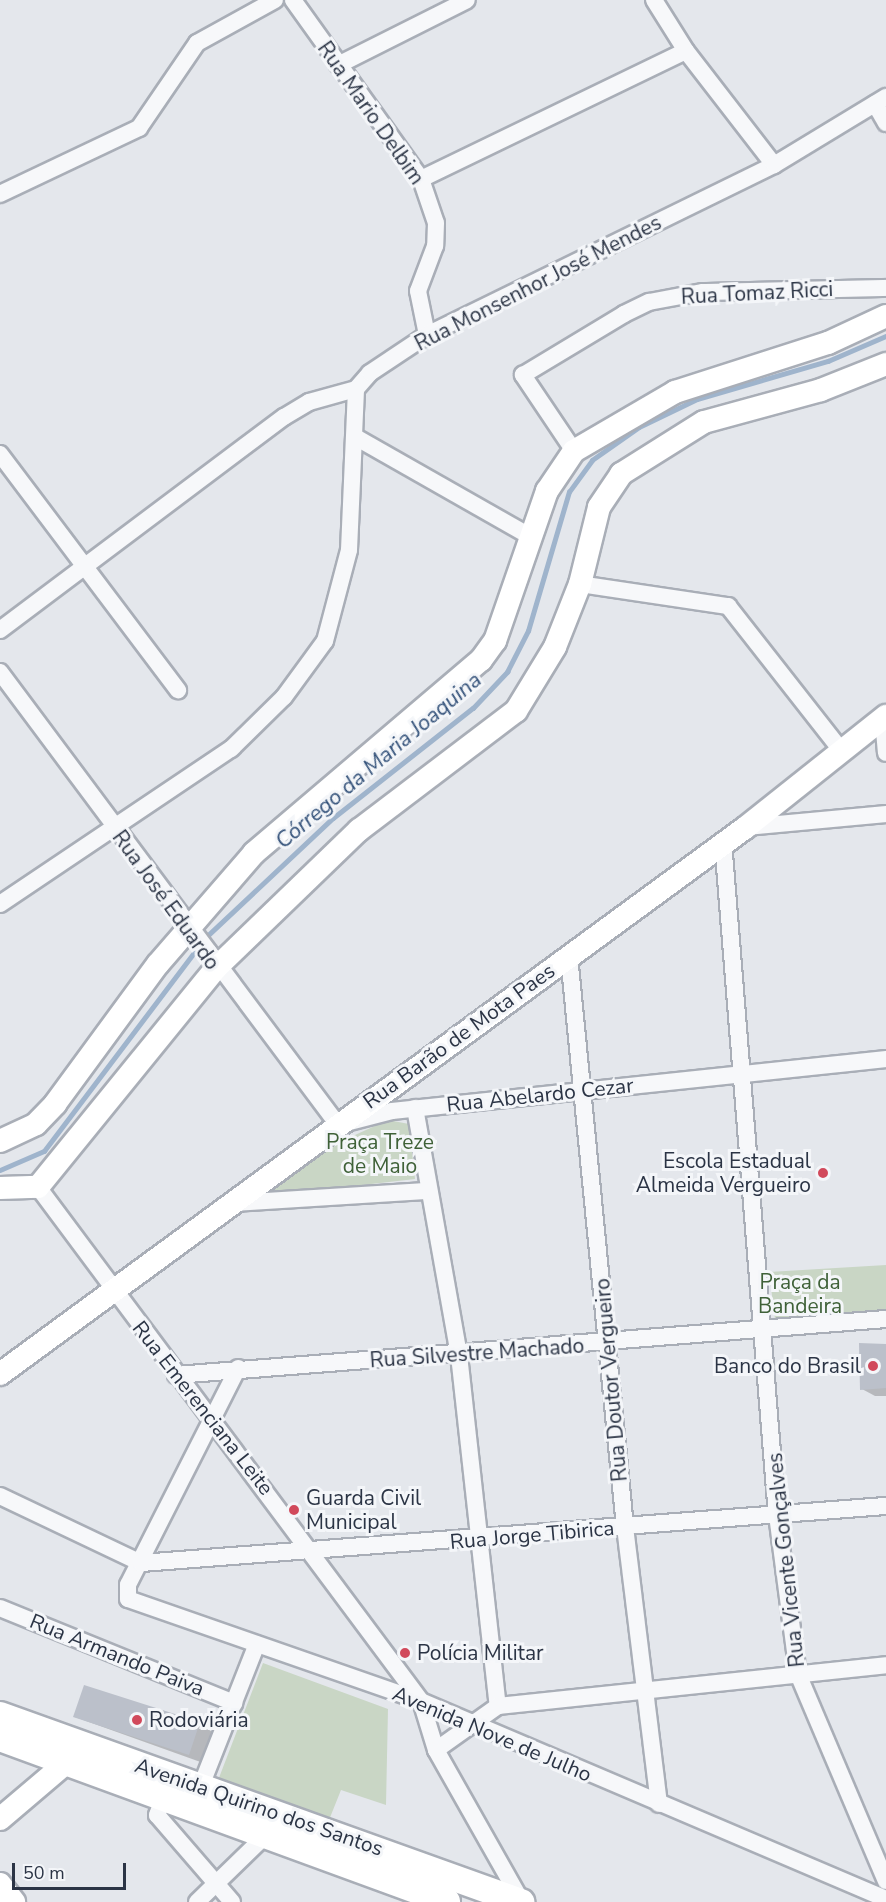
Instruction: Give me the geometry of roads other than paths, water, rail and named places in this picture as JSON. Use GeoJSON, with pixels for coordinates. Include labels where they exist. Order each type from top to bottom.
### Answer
{"type":"FeatureCollection","features":[{"type":"Feature","properties":{"kind":"main road"},"geometry":{"type":"LineString","coordinates":[[0,1141],[36,1124],[55,1104],[189,930],[254,853],[480,660],[495,641],[547,491],[574,451],[675,392],[828,342],[886,316]]}},
{"type":"Feature","properties":{"kind":"main road"},"geometry":{"type":"LineString","coordinates":[[0,1188],[38,1186],[216,968],[359,830],[516,711],[555,647],[580,584],[598,507],[607,489],[638,460],[704,422],[821,390],[886,364]]}},
{"type":"Feature","properties":{"kind":"main road","name":"Rua Barão de Mota Paes"},"geometry":{"type":"LineString","coordinates":[[0,1374],[112,1289],[234,1203],[723,841],[745,828],[884,717]]}},
{"type":"Feature","properties":{"kind":"main road","name":"Avenida Quirino dos Santos"},"geometry":{"type":"LineString","coordinates":[[0,1715],[70,1752],[196,1799],[272,1826],[520,1900]]}},
{"type":"Feature","properties":{"kind":"main road","name":"Avenida Quirino dos Santos"},"geometry":{"type":"LineString","coordinates":[[0,1738],[70,1752]]}},
{"type":"Feature","properties":{"kind":"main road"},"geometry":{"type":"LineString","coordinates":[[0,1819],[70,1752]]}},
{"type":"Feature","properties":{"kind":"main road","name":"Avenida Quirino dos Santos"},"geometry":{"type":"LineString","coordinates":[[272,1826],[447,1902]]}},
{"type":"Feature","properties":{"kind":"main road"},"geometry":{"type":"LineString","coordinates":[[0,1884],[14,1902]]}},
{"type":"Feature","properties":{"kind":"street"},"geometry":{"type":"LineString","coordinates":[[0,194],[139,128],[197,42],[275,0]]}},
{"type":"Feature","properties":{"kind":"street","name":"Rua Mario Delbim"},"geometry":{"type":"LineString","coordinates":[[293,0],[421,179],[436,223],[435,246],[418,291],[427,335]]}},
{"type":"Feature","properties":{"kind":"street"},"geometry":{"type":"LineString","coordinates":[[338,65],[467,0]]}},
{"type":"Feature","properties":{"kind":"street"},"geometry":{"type":"LineString","coordinates":[[654,0],[686,51],[774,165]]}},
{"type":"Feature","properties":{"kind":"street"},"geometry":{"type":"LineString","coordinates":[[421,179],[686,51]]}},
{"type":"Feature","properties":{"kind":"street"},"geometry":{"type":"LineString","coordinates":[[881,100],[886,123]]}},
{"type":"Feature","properties":{"kind":"street","name":"Rua Monsenhor José Mendes"},"geometry":{"type":"LineString","coordinates":[[356,389],[427,335],[774,165],[881,100]]}},
{"type":"Feature","properties":{"kind":"street","name":"Rua Tomaz Ricci"},"geometry":{"type":"LineString","coordinates":[[574,451],[523,375],[624,314],[649,302],[703,292],[886,288]]}},
{"type":"Feature","properties":{"kind":"street"},"geometry":{"type":"LineString","coordinates":[[0,630],[284,417],[309,402],[356,389],[357,438],[349,550],[325,641],[284,697],[231,749],[0,904]]}},
{"type":"Feature","properties":{"kind":"street"},"geometry":{"type":"LineString","coordinates":[[357,438],[531,537]]}},
{"type":"Feature","properties":{"kind":"street"},"geometry":{"type":"LineString","coordinates":[[0,454],[87,565],[178,690]]}},
{"type":"Feature","properties":{"kind":"street"},"geometry":{"type":"LineString","coordinates":[[580,584],[728,606],[841,750]]}},
{"type":"Feature","properties":{"kind":"street","name":"Rua José Eduardo"},"geometry":{"type":"LineString","coordinates":[[0,672],[216,968],[338,1125]]}},
{"type":"Feature","properties":{"kind":"street"},"geometry":{"type":"LineString","coordinates":[[884,717],[886,753]]}},
{"type":"Feature","properties":{"kind":"street"},"geometry":{"type":"LineString","coordinates":[[745,828],[886,814]]}},
{"type":"Feature","properties":{"kind":"street"},"geometry":{"type":"LineString","coordinates":[[723,841],[765,1329]]}},
{"type":"Feature","properties":{"kind":"street","name":"Rua Doutor Vergueiro"},"geometry":{"type":"LineString","coordinates":[[569,956],[585,1091],[625,1527],[643,1692],[659,1804]]}},
{"type":"Feature","properties":{"kind":"street","name":"Rua Abelardo Cezar"},"geometry":{"type":"LineString","coordinates":[[338,1125],[416,1108],[886,1059]]}},
{"type":"Feature","properties":{"kind":"street"},"geometry":{"type":"LineString","coordinates":[[416,1108],[426,1191],[459,1355],[498,1706]]}},
{"type":"Feature","properties":{"kind":"street","name":"Rua Emerenciana Leite"},"geometry":{"type":"LineString","coordinates":[[38,1186],[176,1375],[314,1553],[421,1701]]}},
{"type":"Feature","properties":{"kind":"street"},"geometry":{"type":"LineString","coordinates":[[234,1203],[426,1191]]}},
{"type":"Feature","properties":{"kind":"street","name":"Rua Silvestre Machado"},"geometry":{"type":"LineString","coordinates":[[176,1375],[238,1368],[608,1344],[886,1319]]}},
{"type":"Feature","properties":{"kind":"street","name":"Rua Vicente Gonçalves"},"geometry":{"type":"LineString","coordinates":[[765,1329],[777,1515],[798,1674],[886,1881]]}},
{"type":"Feature","properties":{"kind":"street"},"geometry":{"type":"LineString","coordinates":[[0,1496],[141,1563],[238,1368]]}},
{"type":"Feature","properties":{"kind":"street","name":"Rua Jorge Tibirica"},"geometry":{"type":"LineString","coordinates":[[141,1563],[314,1553],[886,1506]]}},
{"type":"Feature","properties":{"kind":"street","name":"Avenida Nove de Julho"},"geometry":{"type":"LineString","coordinates":[[141,1563],[128,1586],[128,1599],[421,1701],[472,1725],[886,1899]]}},
{"type":"Feature","properties":{"kind":"street","name":"Rua Armando Paiva"},"geometry":{"type":"LineString","coordinates":[[0,1608],[234,1703]]}},
{"type":"Feature","properties":{"kind":"street"},"geometry":{"type":"LineString","coordinates":[[196,1799],[257,1644]]}},
{"type":"Feature","properties":{"kind":"street"},"geometry":{"type":"LineString","coordinates":[[436,1750],[498,1706],[886,1665]]}},
{"type":"Feature","properties":{"kind":"street"},"geometry":{"type":"LineString","coordinates":[[421,1701],[436,1750],[520,1900]]}},
{"type":"Feature","properties":{"kind":"street"},"geometry":{"type":"LineString","coordinates":[[167,1788],[157,1815],[220,1885],[232,1902]]}},
{"type":"Feature","properties":{"kind":"street"},"geometry":{"type":"LineString","coordinates":[[198,1902],[220,1885],[272,1826]]}},
{"type":"Feature","properties":{"kind":"waterway","name":"Córrego da Maria Joaquina"},"geometry":{"type":"LineString","coordinates":[[204,939],[333,818],[473,708],[507,672],[528,631],[569,492],[592,460],[639,427],[697,399],[828,361],[886,336]]}},
{"type":"Feature","properties":{"kind":"waterway","name":"Córrego da Maria Joaquina"},"geometry":{"type":"LineString","coordinates":[[0,1170],[44,1151],[199,946]]}},
{"type":"Feature","properties":{"kind":"place","name":"Escola Estadual Almeida Vergueiro"},"geometry":{"type":"Point","coordinates":[823,1173]}},
{"type":"Feature","properties":{"kind":"place","name":"Banco do Brasil"},"geometry":{"type":"Point","coordinates":[873,1366]}},
{"type":"Feature","properties":{"kind":"place","name":"Guarda Civil Municipal"},"geometry":{"type":"Point","coordinates":[294,1510]}},
{"type":"Feature","properties":{"kind":"place","name":"Polícia Militar"},"geometry":{"type":"Point","coordinates":[405,1653]}},
{"type":"Feature","properties":{"kind":"place","name":"Rodoviária"},"geometry":{"type":"Point","coordinates":[137,1720]}},
{"type":"Feature","properties":{"kind":"park label","name":"Praça Treze de Maio"},"geometry":{"type":"Point","coordinates":[380,1154]}},
{"type":"Feature","properties":{"kind":"park label","name":"Praça da Bandeira"},"geometry":{"type":"Point","coordinates":[800,1294]}}]}
